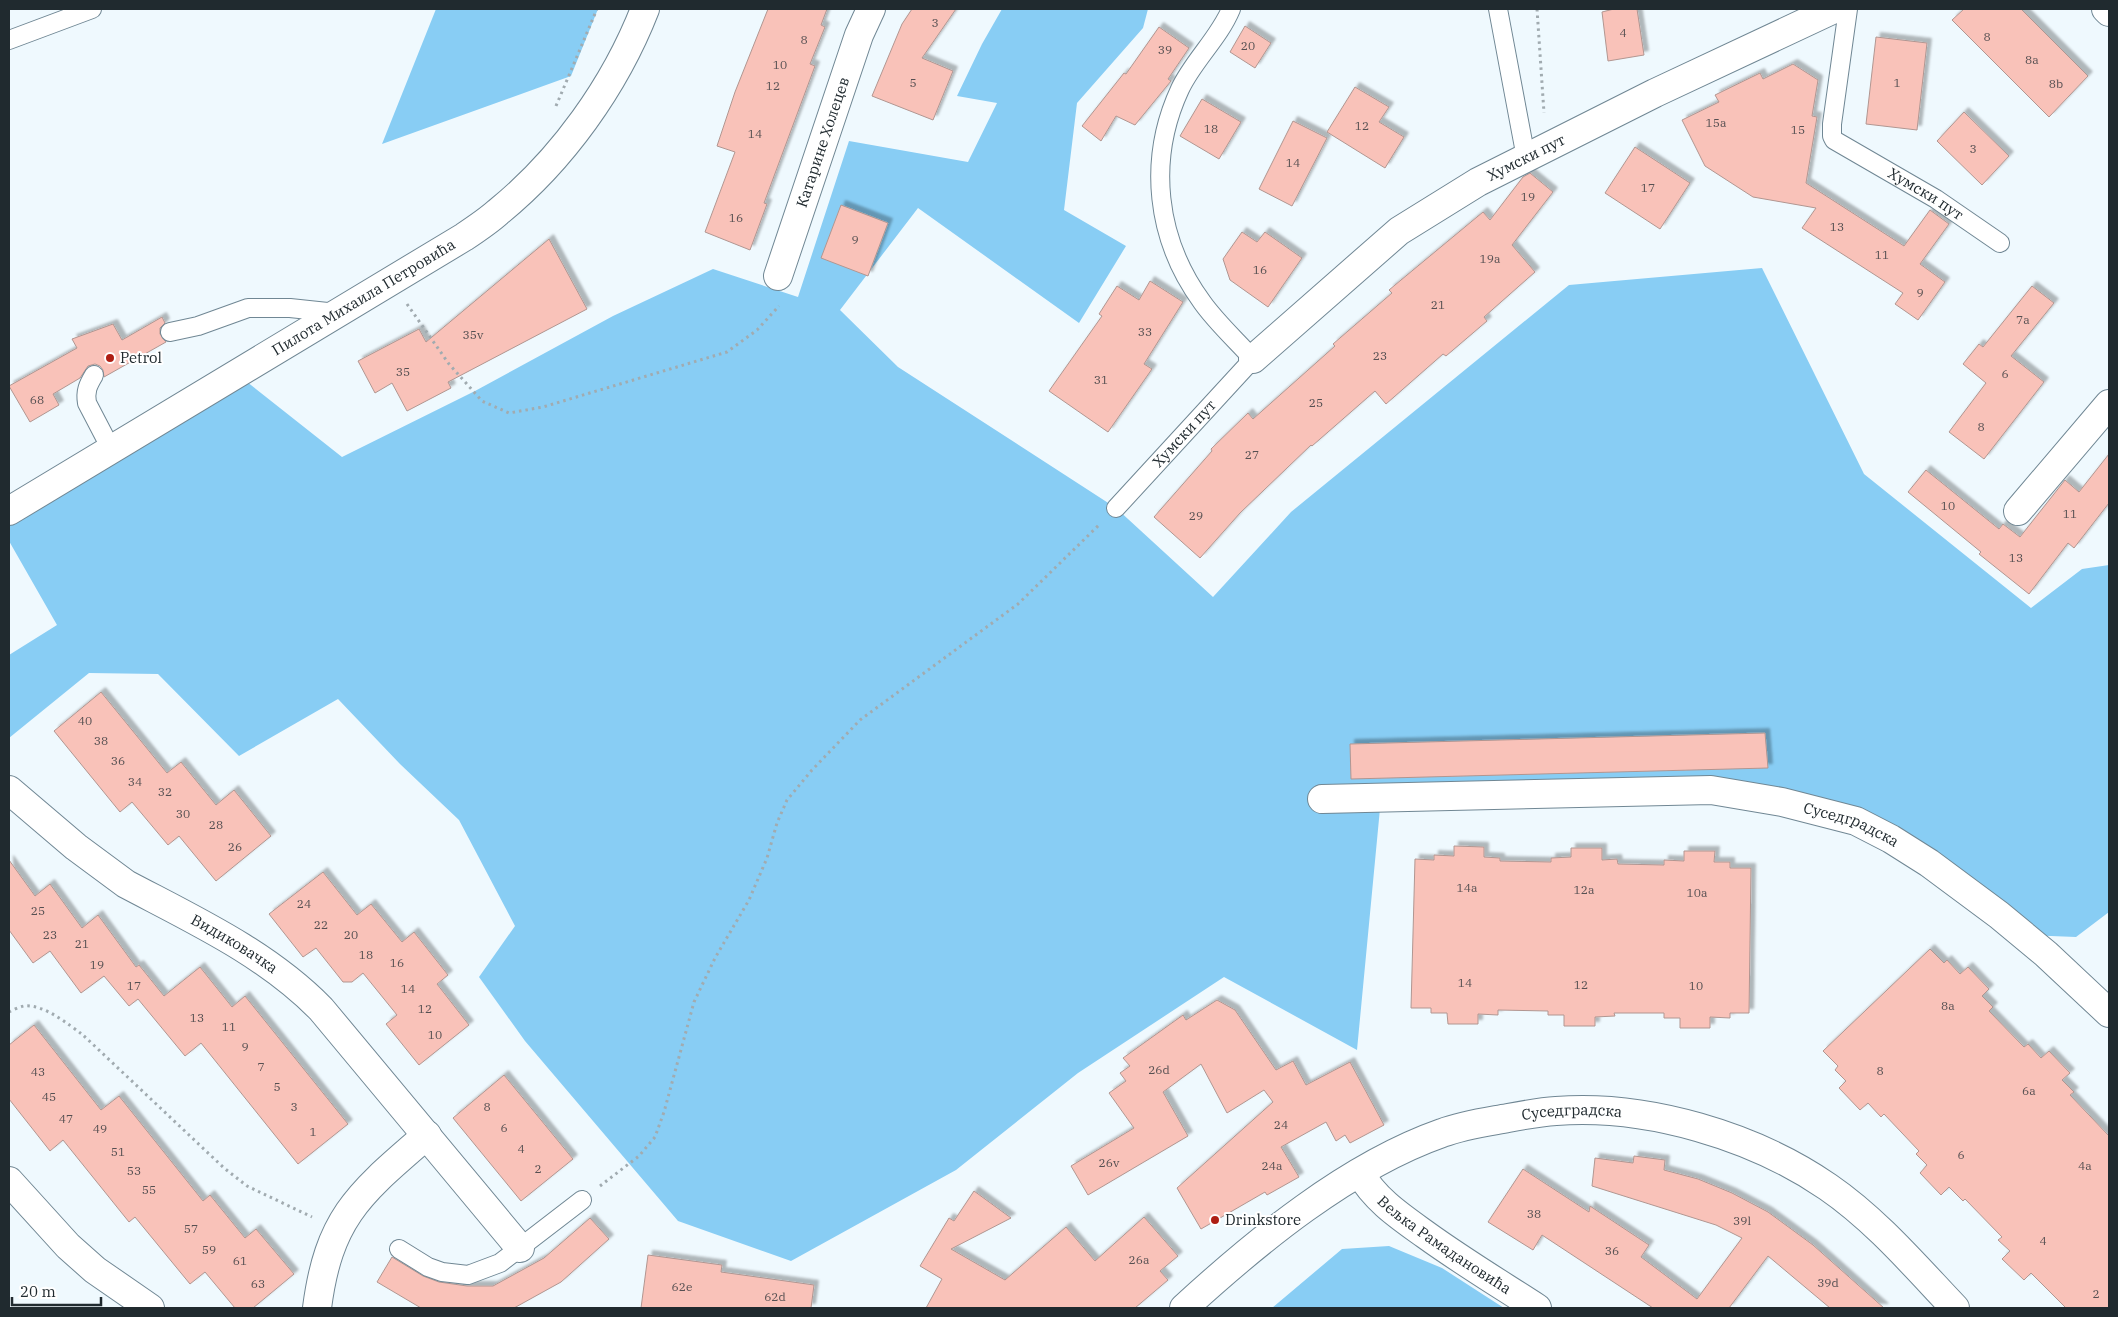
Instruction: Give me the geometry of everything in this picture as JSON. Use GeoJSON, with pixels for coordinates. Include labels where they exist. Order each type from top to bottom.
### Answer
{"type":"FeatureCollection","features":[{"type":"Feature","properties":{"kind":"street","name":"Пилота Михаила Петровића"},"geometry":{"type":"LineString","coordinates":[[9,510],[112,450],[464,237],[498,212],[553,160],[593,106],[622,58],[645,9]]}},
{"type":"Feature","properties":{"kind":"street","name":"Катарине Холецев"},"geometry":{"type":"LineString","coordinates":[[779,270],[858,35],[871,9]]}},
{"type":"Feature","properties":{"kind":"street","name":"Хумски пут"},"geometry":{"type":"LineString","coordinates":[[1253,359],[1399,231],[1478,182],[1655,93],[1834,9]]}},
{"type":"Feature","properties":{"kind":"street"},"geometry":{"type":"LineString","coordinates":[[2106,9],[2109,12]]}},
{"type":"Feature","properties":{"kind":"street"},"geometry":{"type":"LineString","coordinates":[[2018,511],[2109,404]]}},
{"type":"Feature","properties":{"kind":"street","name":"Видиковачка"},"geometry":{"type":"LineString","coordinates":[[9,790],[112,875],[217,932],[255,954],[287,976],[321,1010],[520,1248]]}},
{"type":"Feature","properties":{"kind":"street","name":"Суседградска"},"geometry":{"type":"LineString","coordinates":[[1322,799],[1711,790],[1782,802],[1856,821],[1891,839],[1929,863],[1999,915],[2046,954],[2109,1013]]}},
{"type":"Feature","properties":{"kind":"street","name":"Суседградска"},"geometry":{"type":"LineString","coordinates":[[1184,1308],[1285,1222],[1360,1172],[1443,1132],[1484,1122],[1558,1111],[1641,1115],[1690,1124],[1756,1147],[1829,1188],[1871,1222],[1954,1308]]}},
{"type":"Feature","properties":{"kind":"street"},"geometry":{"type":"LineString","coordinates":[[317,1308],[326,1259],[338,1229],[354,1203],[365,1190],[427,1135]]}},
{"type":"Feature","properties":{"kind":"street","name":"Вељка Рамадановића"},"geometry":{"type":"LineString","coordinates":[[1360,1172],[1367,1184],[1392,1211],[1441,1246],[1537,1308]]}},
{"type":"Feature","properties":{"kind":"street"},"geometry":{"type":"LineString","coordinates":[[9,1181],[68,1246],[95,1270],[150,1308]]}},
{"type":"Feature","properties":{"kind":"lane"},"geometry":{"type":"LineString","coordinates":[[9,40],[92,9]]}},
{"type":"Feature","properties":{"kind":"lane"},"geometry":{"type":"LineString","coordinates":[[1231,9],[1180,88],[1165,129],[1160,158],[1160,190],[1162,216],[1186,278],[1202,303],[1253,359]]}},
{"type":"Feature","properties":{"kind":"lane"},"geometry":{"type":"LineString","coordinates":[[1498,9],[1536,153]]}},
{"type":"Feature","properties":{"kind":"lane","name":"Хумски пут"},"geometry":{"type":"LineString","coordinates":[[1848,9],[1832,124],[1834,140],[1936,199],[2000,243]]}},
{"type":"Feature","properties":{"kind":"lane"},"geometry":{"type":"LineString","coordinates":[[170,332],[198,326],[248,308],[290,308],[337,314]]}},
{"type":"Feature","properties":{"kind":"lane","name":"Хумски пут"},"geometry":{"type":"LineString","coordinates":[[1116,508],[1253,359]]}},
{"type":"Feature","properties":{"kind":"lane"},"geometry":{"type":"LineString","coordinates":[[94,375],[87,386],[87,403],[112,450]]}},
{"type":"Feature","properties":{"kind":"lane"},"geometry":{"type":"LineString","coordinates":[[399,1249],[442,1272],[468,1274],[500,1263],[582,1200]]}},
{"type":"Feature","properties":{"kind":"path"},"geometry":{"type":"LineString","coordinates":[[554,112],[597,9]]}},
{"type":"Feature","properties":{"kind":"path"},"geometry":{"type":"LineString","coordinates":[[1536,153],[1537,9]]}},
{"type":"Feature","properties":{"kind":"path"},"geometry":{"type":"LineString","coordinates":[[403,298],[449,364],[482,401],[509,413],[543,407],[727,352],[757,330],[782,303],[784,284],[779,270]]}},
{"type":"Feature","properties":{"kind":"path"},"geometry":{"type":"LineString","coordinates":[[582,1200],[639,1156],[655,1137],[664,1112],[694,1002],[715,958],[749,900],[767,858],[777,822],[788,800],[812,770],[860,720],[1018,604],[1116,508]]}},
{"type":"Feature","properties":{"kind":"path"},"geometry":{"type":"LineString","coordinates":[[9,1012],[24,1006],[36,1008],[54,1015],[83,1035],[247,1186],[338,1229]]}},
{"type":"Feature","properties":{"kind":"shaded area"},"geometry":{"type":"Polygon","coordinates":[[[436,9],[598,9],[571,76],[382,144],[436,9]]]}},
{"type":"Feature","properties":{"kind":"shaded area"},"geometry":{"type":"Polygon","coordinates":[[[1002,9],[1148,9],[1143,28],[1077,103],[1064,210],[1126,246],[1079,323],[918,208],[840,310],[898,367],[1116,508],[1213,597],[1291,512],[1569,285],[1762,268],[1864,474],[2031,608],[2082,569],[2109,565],[2109,912],[2076,937],[2024,935],[1856,821],[1711,790],[1381,798],[1357,1050],[1224,977],[1078,1073],[956,1170],[791,1261],[678,1221],[525,1041],[479,977],[515,926],[459,820],[400,764],[338,699],[239,756],[158,674],[89,673],[9,738],[9,655],[57,625],[9,541],[9,510],[237,374],[342,457],[475,391],[613,316],[713,269],[798,297],[849,141],[968,162],[997,103],[957,96],[982,44],[1002,9]]]}},
{"type":"Feature","properties":{"kind":"shaded area"},"geometry":{"type":"Polygon","coordinates":[[[1389,1246],[1442,1268],[1504,1308],[1272,1308],[1342,1249],[1389,1246]]]}},
{"type":"Feature","properties":{"kind":"building"},"geometry":{"type":"Polygon","coordinates":[[[768,9],[827,9],[821,25],[825,27],[810,64],[815,66],[764,203],[767,204],[750,250],[705,232],[735,152],[717,146],[735,92],[768,9]]]}},
{"type":"Feature","properties":{"kind":"building"},"geometry":{"type":"Polygon","coordinates":[[[912,9],[956,9],[922,58],[953,71],[933,120],[872,96],[902,24],[912,9]]]}},
{"type":"Feature","properties":{"kind":"building"},"geometry":{"type":"Polygon","coordinates":[[[1614,9],[1637,9],[1644,55],[1608,61],[1602,12],[1614,9]]]}},
{"type":"Feature","properties":{"kind":"building"},"geometry":{"type":"Polygon","coordinates":[[[1964,9],[2021,9],[2088,76],[2049,117],[1952,20],[1964,9]]]}},
{"type":"Feature","properties":{"kind":"building"},"geometry":{"type":"Polygon","coordinates":[[[1245,26],[1271,43],[1255,68],[1230,52],[1245,26]]]}},
{"type":"Feature","properties":{"kind":"building"},"geometry":{"type":"Polygon","coordinates":[[[1159,27],[1189,48],[1168,79],[1171,81],[1135,125],[1116,116],[1101,141],[1082,126],[1124,73],[1126,74],[1159,27]]]}},
{"type":"Feature","properties":{"kind":"building"},"geometry":{"type":"Polygon","coordinates":[[[1876,37],[1927,43],[1917,130],[1866,124],[1876,37]]]}},
{"type":"Feature","properties":{"kind":"building"},"geometry":{"type":"Polygon","coordinates":[[[1793,64],[1818,80],[1812,116],[1817,117],[1806,183],[1904,246],[1930,210],[1949,224],[1920,264],[1945,282],[1918,320],[1895,304],[1903,293],[1802,228],[1816,208],[1753,197],[1705,166],[1682,120],[1719,102],[1715,95],[1760,73],[1763,79],[1793,64]]]}},
{"type":"Feature","properties":{"kind":"building"},"geometry":{"type":"Polygon","coordinates":[[[1355,87],[1389,107],[1379,122],[1404,137],[1385,168],[1327,132],[1355,87]]]}},
{"type":"Feature","properties":{"kind":"building"},"geometry":{"type":"Polygon","coordinates":[[[1202,99],[1241,122],[1219,159],[1180,136],[1202,99]]]}},
{"type":"Feature","properties":{"kind":"building"},"geometry":{"type":"Polygon","coordinates":[[[1964,112],[2009,156],[1982,185],[1937,141],[1964,112]]]}},
{"type":"Feature","properties":{"kind":"building"},"geometry":{"type":"Polygon","coordinates":[[[1293,121],[1327,138],[1292,206],[1259,189],[1293,121]]]}},
{"type":"Feature","properties":{"kind":"building"},"geometry":{"type":"Polygon","coordinates":[[[1635,147],[1690,183],[1660,229],[1605,193],[1635,147]]]}},
{"type":"Feature","properties":{"kind":"building"},"geometry":{"type":"Polygon","coordinates":[[[1530,173],[1553,192],[1512,245],[1535,272],[1484,317],[1487,321],[1446,356],[1443,354],[1386,404],[1375,391],[1311,445],[1240,513],[1200,558],[1154,517],[1212,451],[1211,449],[1248,413],[1253,419],[1335,346],[1333,344],[1392,293],[1389,290],[1483,212],[1490,220],[1523,177],[1530,173]]]}},
{"type":"Feature","properties":{"kind":"building"},"geometry":{"type":"Polygon","coordinates":[[[841,205],[888,223],[868,276],[821,258],[841,205]]]}},
{"type":"Feature","properties":{"kind":"building"},"geometry":{"type":"Polygon","coordinates":[[[1242,232],[1257,242],[1265,232],[1302,258],[1268,307],[1230,280],[1223,259],[1242,232]]]}},
{"type":"Feature","properties":{"kind":"building"},"geometry":{"type":"Polygon","coordinates":[[[549,239],[587,309],[448,382],[451,388],[407,411],[392,383],[375,393],[358,361],[419,329],[426,342],[549,239]]]}},
{"type":"Feature","properties":{"kind":"building"},"geometry":{"type":"Polygon","coordinates":[[[1150,281],[1183,302],[1144,364],[1152,369],[1108,432],[1049,391],[1102,316],[1099,314],[1117,286],[1139,300],[1150,281]]]}},
{"type":"Feature","properties":{"kind":"building"},"geometry":{"type":"Polygon","coordinates":[[[2032,286],[2054,303],[2011,356],[2044,382],[1984,459],[1949,432],[1986,383],[1963,364],[1979,344],[1983,347],[2032,286]]]}},
{"type":"Feature","properties":{"kind":"building"},"geometry":{"type":"Polygon","coordinates":[[[162,317],[165,323],[160,328],[160,334],[166,342],[104,377],[100,366],[95,364],[88,366],[80,378],[53,394],[59,405],[30,422],[9,386],[77,348],[72,339],[113,324],[122,340],[162,317]]]}},
{"type":"Feature","properties":{"kind":"building"},"geometry":{"type":"Polygon","coordinates":[[[2109,454],[2109,503],[2074,548],[2068,543],[2029,594],[1979,554],[1981,552],[1908,492],[1926,470],[1999,529],[2003,524],[2020,537],[2065,480],[2079,492],[2109,454]]]}},
{"type":"Feature","properties":{"kind":"building"},"geometry":{"type":"Polygon","coordinates":[[[101,692],[167,773],[181,762],[216,805],[234,790],[271,836],[216,881],[179,836],[168,845],[132,802],[120,812],[54,731],[101,692]]]}},
{"type":"Feature","properties":{"kind":"building"},"geometry":{"type":"Polygon","coordinates":[[[1765,733],[1768,768],[1351,779],[1350,744],[1765,733]]]}},
{"type":"Feature","properties":{"kind":"building"},"geometry":{"type":"Polygon","coordinates":[[[1454,846],[1484,847],[1484,857],[1500,858],[1500,861],[1551,862],[1551,858],[1571,857],[1571,848],[1602,848],[1602,860],[1617,859],[1618,864],[1664,865],[1664,860],[1684,861],[1684,851],[1715,851],[1714,862],[1730,862],[1730,868],[1751,868],[1749,1013],[1730,1013],[1730,1018],[1710,1017],[1710,1028],[1680,1028],[1680,1018],[1664,1018],[1664,1013],[1614,1013],[1615,1016],[1595,1017],[1595,1026],[1564,1026],[1564,1015],[1548,1015],[1548,1011],[1498,1010],[1498,1015],[1478,1014],[1478,1024],[1448,1024],[1447,1013],[1431,1013],[1431,1008],[1411,1008],[1415,859],[1434,860],[1434,855],[1454,856],[1454,846]]]}},
{"type":"Feature","properties":{"kind":"building"},"geometry":{"type":"Polygon","coordinates":[[[9,860],[35,896],[50,884],[82,928],[98,915],[136,967],[139,965],[164,996],[200,967],[232,1007],[245,996],[348,1124],[298,1164],[201,1043],[185,1056],[138,999],[129,1006],[104,976],[81,993],[50,951],[33,963],[9,930],[9,860]]]}},
{"type":"Feature","properties":{"kind":"building"},"geometry":{"type":"Polygon","coordinates":[[[323,872],[357,915],[371,904],[402,942],[414,932],[448,975],[437,984],[469,1025],[419,1065],[386,1024],[397,1015],[363,973],[352,982],[343,982],[316,948],[303,957],[269,914],[323,872]]]}},
{"type":"Feature","properties":{"kind":"building"},"geometry":{"type":"Polygon","coordinates":[[[1930,949],[1944,963],[1947,960],[1960,974],[1968,967],[1989,989],[1982,996],[1993,1007],[1989,1011],[2024,1047],[2028,1044],[2041,1058],[2049,1051],[2070,1073],[2062,1080],[2074,1092],[2070,1095],[2109,1136],[2109,1308],[2066,1308],[2031,1273],[2024,1280],[2002,1259],[2010,1251],[1998,1240],[2002,1237],[1965,1199],[1963,1201],[1949,1187],[1941,1195],[1920,1173],[1927,1165],[1916,1154],[1919,1151],[1884,1114],[1881,1117],[1868,1103],[1860,1110],[1839,1088],[1846,1081],[1835,1070],[1838,1066],[1823,1051],[1930,949]]]}},
{"type":"Feature","properties":{"kind":"building"},"geometry":{"type":"Polygon","coordinates":[[[1217,1000],[1235,1010],[1276,1070],[1293,1061],[1306,1085],[1350,1062],[1384,1125],[1350,1143],[1345,1135],[1336,1141],[1326,1122],[1281,1147],[1299,1177],[1267,1195],[1265,1192],[1201,1229],[1177,1188],[1273,1102],[1264,1090],[1227,1113],[1201,1064],[1163,1092],[1188,1136],[1088,1195],[1071,1166],[1134,1128],[1109,1093],[1126,1081],[1120,1073],[1130,1066],[1123,1058],[1183,1015],[1186,1020],[1217,1000]]]}},
{"type":"Feature","properties":{"kind":"building"},"geometry":{"type":"Polygon","coordinates":[[[34,1025],[101,1110],[119,1096],[203,1201],[210,1195],[245,1238],[256,1229],[294,1274],[253,1308],[235,1308],[205,1272],[190,1284],[135,1217],[129,1222],[63,1140],[50,1151],[9,1099],[9,1045],[34,1025]]]}},
{"type":"Feature","properties":{"kind":"building"},"geometry":{"type":"Polygon","coordinates":[[[504,1075],[573,1159],[521,1201],[453,1118],[504,1075]]]}},
{"type":"Feature","properties":{"kind":"building"},"geometry":{"type":"Polygon","coordinates":[[[1634,1156],[1665,1160],[1664,1170],[1698,1179],[1732,1193],[1768,1212],[1813,1245],[1884,1308],[1830,1308],[1768,1256],[1729,1308],[1653,1308],[1542,1235],[1533,1250],[1488,1222],[1523,1169],[1589,1212],[1590,1206],[1649,1245],[1641,1257],[1697,1299],[1742,1238],[1716,1225],[1592,1186],[1595,1158],[1633,1163],[1634,1156]]]}},
{"type":"Feature","properties":{"kind":"building"},"geometry":{"type":"Polygon","coordinates":[[[974,1191],[1011,1218],[951,1249],[1005,1280],[1066,1227],[1095,1261],[1144,1217],[1178,1256],[1160,1271],[1168,1280],[1135,1308],[926,1308],[942,1279],[920,1266],[949,1218],[954,1221],[974,1191]]]}},
{"type":"Feature","properties":{"kind":"building"},"geometry":{"type":"Polygon","coordinates":[[[590,1218],[609,1239],[561,1282],[514,1308],[421,1308],[377,1282],[392,1257],[423,1276],[439,1282],[467,1286],[493,1286],[544,1258],[590,1218]]]}},
{"type":"Feature","properties":{"kind":"building"},"geometry":{"type":"Polygon","coordinates":[[[648,1255],[722,1265],[721,1272],[814,1285],[811,1308],[641,1308],[648,1255]]]}},
{"type":"Feature","properties":{"kind":"place","name":"Petrol"},"geometry":{"type":"Point","coordinates":[110,358]}},
{"type":"Feature","properties":{"kind":"place","name":"Drinkstore"},"geometry":{"type":"Point","coordinates":[1215,1220]}}]}
